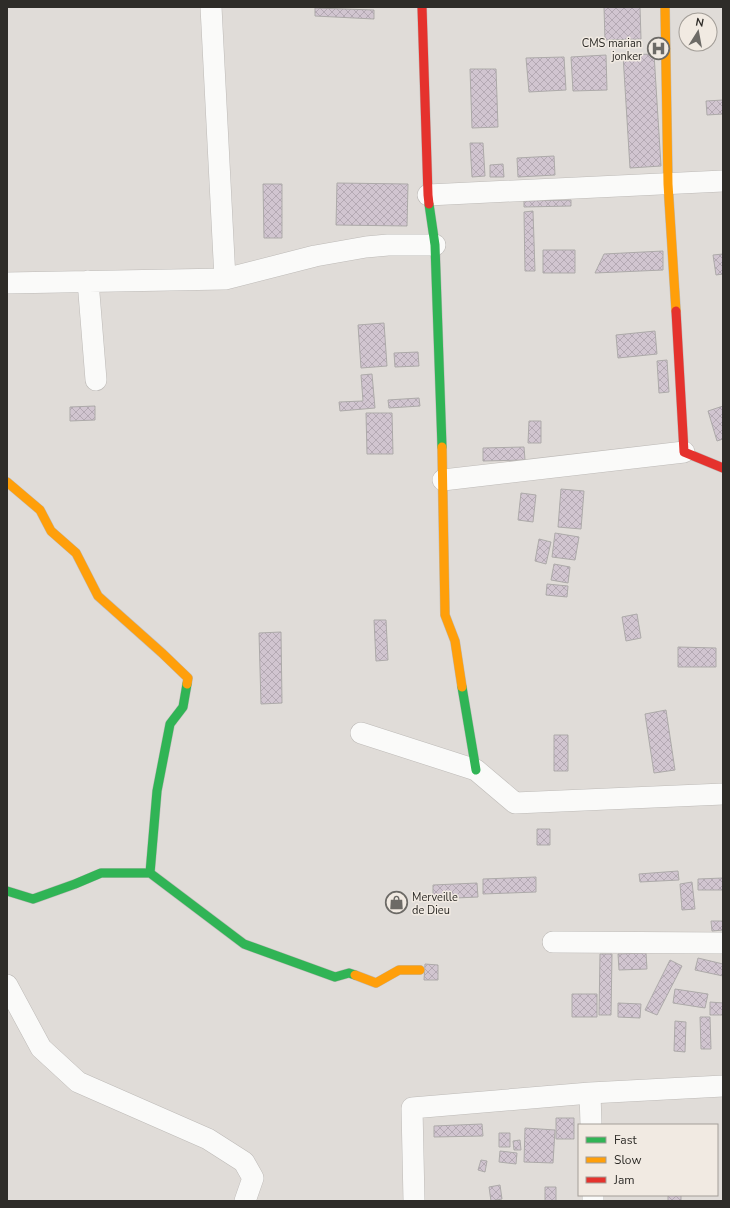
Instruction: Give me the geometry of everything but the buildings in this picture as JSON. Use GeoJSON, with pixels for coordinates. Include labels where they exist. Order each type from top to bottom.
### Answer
{"type":"FeatureCollection","features":[{"type":"Feature","properties":{"kind":"street"},"geometry":{"type":"LineString","coordinates":[[211,7],[225,279]]}},
{"type":"Feature","properties":{"kind":"street"},"geometry":{"type":"LineString","coordinates":[[422,7],[428,195],[435,245],[444,480],[445,615],[455,641],[476,770]]}},
{"type":"Feature","properties":{"kind":"street"},"geometry":{"type":"LineString","coordinates":[[664,7],[668,184],[684,452]]}},
{"type":"Feature","properties":{"kind":"street"},"geometry":{"type":"LineString","coordinates":[[428,195],[723,181]]}},
{"type":"Feature","properties":{"kind":"street"},"geometry":{"type":"LineString","coordinates":[[7,283],[225,279],[315,256],[352,249],[388,245],[435,245]]}},
{"type":"Feature","properties":{"kind":"street"},"geometry":{"type":"LineString","coordinates":[[88,282],[96,380]]}},
{"type":"Feature","properties":{"kind":"street"},"geometry":{"type":"LineString","coordinates":[[444,480],[684,452],[723,468]]}},
{"type":"Feature","properties":{"kind":"street"},"geometry":{"type":"LineString","coordinates":[[7,482],[40,510],[52,531],[76,553],[98,596],[188,678],[184,707],[170,724],[159,776],[150,873]]}},
{"type":"Feature","properties":{"kind":"street"},"geometry":{"type":"LineString","coordinates":[[361,733],[476,770],[515,803],[723,794]]}},
{"type":"Feature","properties":{"kind":"street"},"geometry":{"type":"LineString","coordinates":[[7,891],[34,899],[101,873],[150,873],[244,944],[335,977],[349,973],[376,982],[399,970],[420,970]]}},
{"type":"Feature","properties":{"kind":"street"},"geometry":{"type":"LineString","coordinates":[[553,942],[723,943]]}},
{"type":"Feature","properties":{"kind":"street"},"geometry":{"type":"LineString","coordinates":[[7,985],[41,1048],[78,1082],[208,1139],[244,1162],[253,1178],[245,1201]]}},
{"type":"Feature","properties":{"kind":"street"},"geometry":{"type":"LineString","coordinates":[[414,1201],[412,1108],[590,1093],[723,1086]]}},
{"type":"Feature","properties":{"kind":"street"},"geometry":{"type":"LineString","coordinates":[[590,1093],[591,1124]]}},
{"type":"Feature","properties":{"kind":"traffic: fast"},"geometry":{"type":"LineString","coordinates":[[429,204],[435,245],[442,447]]}},
{"type":"Feature","properties":{"kind":"traffic: fast"},"geometry":{"type":"LineString","coordinates":[[150,873],[157,791],[170,724],[183,707],[187,684]]}},
{"type":"Feature","properties":{"kind":"traffic: fast"},"geometry":{"type":"LineString","coordinates":[[462,687],[476,770]]}},
{"type":"Feature","properties":{"kind":"traffic: fast"},"geometry":{"type":"LineString","coordinates":[[7,891],[33,899],[101,873],[150,873],[244,944],[335,977],[349,973],[355,975]]}},
{"type":"Feature","properties":{"kind":"traffic: slow"},"geometry":{"type":"LineString","coordinates":[[665,7],[668,184],[676,311]]}},
{"type":"Feature","properties":{"kind":"traffic: slow"},"geometry":{"type":"LineString","coordinates":[[442,447],[445,615],[455,641],[462,687]]}},
{"type":"Feature","properties":{"kind":"traffic: slow"},"geometry":{"type":"LineString","coordinates":[[7,482],[40,510],[51,531],[76,553],[98,596],[188,678],[187,684]]}},
{"type":"Feature","properties":{"kind":"traffic: slow"},"geometry":{"type":"LineString","coordinates":[[355,975],[376,983],[399,970],[420,970]]}},
{"type":"Feature","properties":{"kind":"traffic: jam"},"geometry":{"type":"LineString","coordinates":[[422,7],[429,204]]}},
{"type":"Feature","properties":{"kind":"traffic: jam"},"geometry":{"type":"LineString","coordinates":[[676,311],[684,452],[723,468]]}},
{"type":"Feature","properties":{"kind":"place","name":"CMS marian jonker"},"geometry":{"type":"Point","coordinates":[658,49]}},
{"type":"Feature","properties":{"kind":"place","name":"Merveille de Dieu"},"geometry":{"type":"Point","coordinates":[397,903]}}]}
